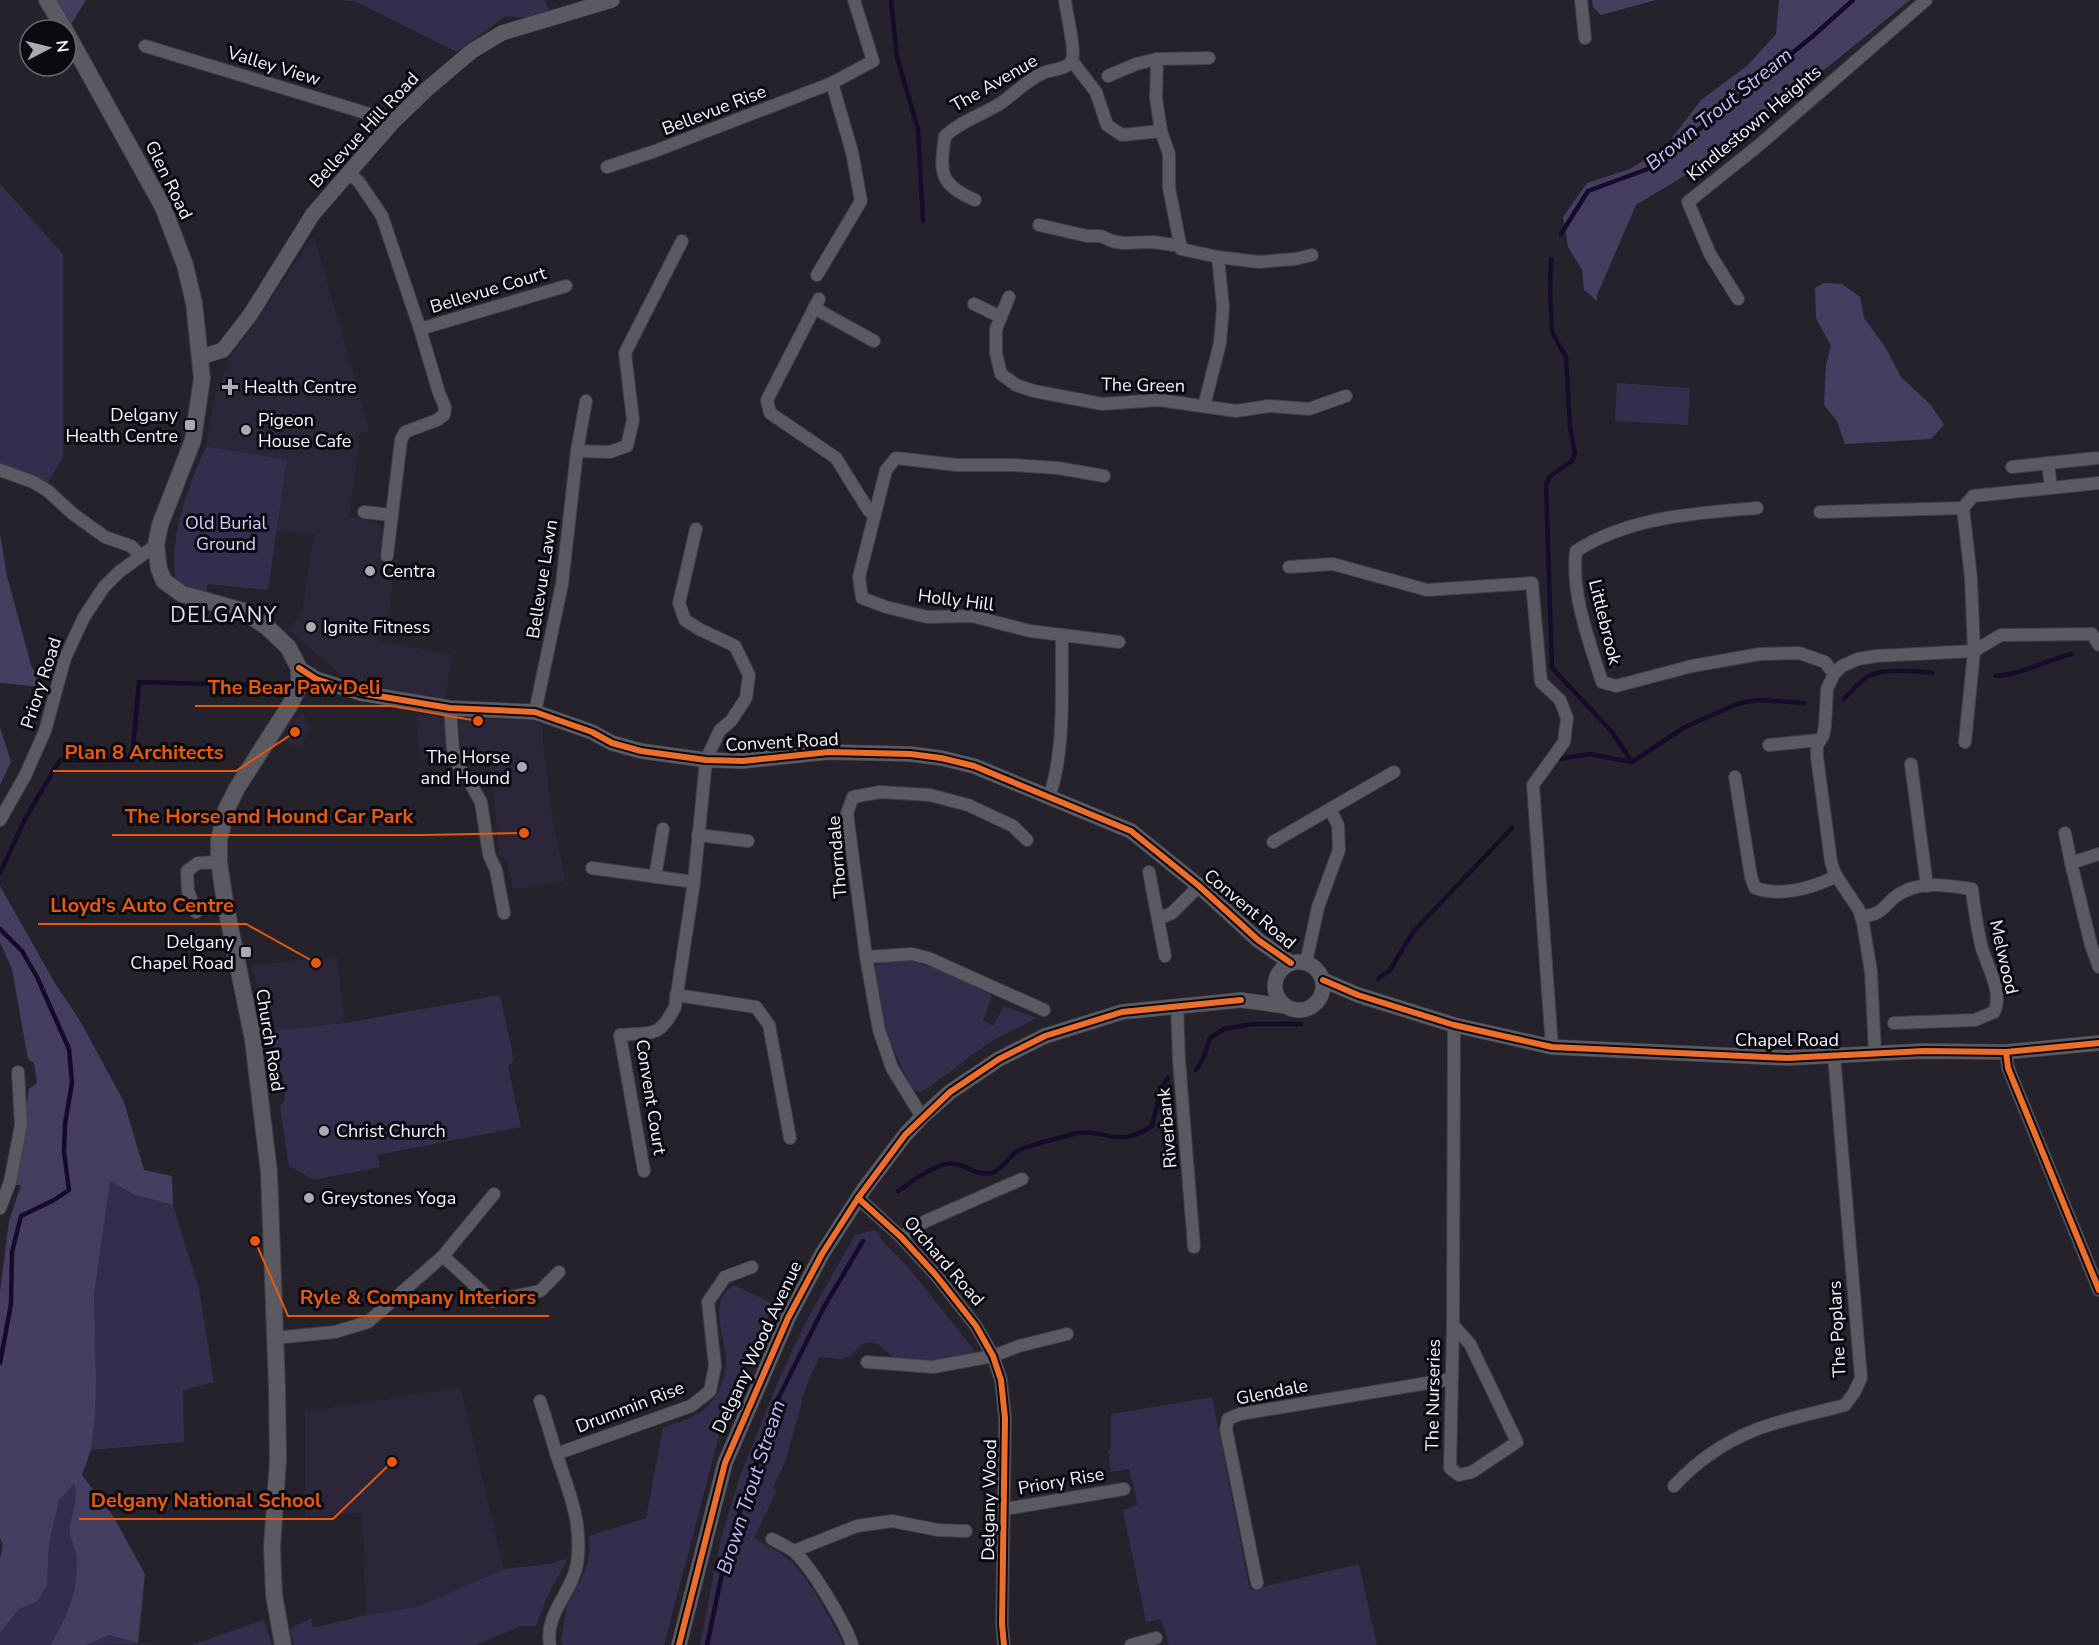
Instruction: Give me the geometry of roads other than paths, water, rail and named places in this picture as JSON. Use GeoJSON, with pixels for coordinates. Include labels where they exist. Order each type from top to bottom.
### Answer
{"type":"FeatureCollection","features":[{"type":"Feature","properties":{"kind":"main road","name":"Glen Road"},"geometry":{"type":"LineString","coordinates":[[47,0],[57,18]]}},
{"type":"Feature","properties":{"kind":"main road","name":"Glen Road"},"geometry":{"type":"LineString","coordinates":[[78,54],[163,207],[185,265],[194,303],[202,378],[193,441],[165,510],[156,545]]}},
{"type":"Feature","properties":{"kind":"main road"},"geometry":{"type":"LineString","coordinates":[[156,545],[159,569],[164,581],[171,588],[202,601],[243,611],[267,627],[288,646],[299,668]]}},
{"type":"Feature","properties":{"kind":"main road","name":"Church Road"},"geometry":{"type":"LineString","coordinates":[[284,1645],[274,1595],[272,1547],[278,1460],[269,1172],[253,1040],[225,902],[219,862],[219,840],[226,810],[237,788],[290,705],[299,686],[299,668]]}},
{"type":"Feature","properties":{"kind":"street","name":"Bellevue Hill Road"},"geometry":{"type":"LineString","coordinates":[[201,357],[223,350],[250,315],[313,214],[392,123],[426,90],[472,51],[502,33],[612,0]]}},
{"type":"Feature","properties":{"kind":"street","name":"Bellevue Rise"},"geometry":{"type":"LineString","coordinates":[[607,166],[655,152],[832,83],[873,61],[854,0]]}},
{"type":"Feature","properties":{"kind":"street"},"geometry":{"type":"LineString","coordinates":[[1065,0],[1073,49],[1072,61],[1096,92],[1107,125],[1122,135],[1161,131]]}},
{"type":"Feature","properties":{"kind":"street"},"geometry":{"type":"LineString","coordinates":[[1581,0],[1585,38]]}},
{"type":"Feature","properties":{"kind":"street","name":"Kindlestown Heights"},"geometry":{"type":"LineString","coordinates":[[1738,299],[1710,254],[1688,202],[1758,146],[1926,0]]}},
{"type":"Feature","properties":{"kind":"street","name":"Valley View"},"geometry":{"type":"LineString","coordinates":[[145,46],[379,117],[392,123]]}},
{"type":"Feature","properties":{"kind":"street"},"geometry":{"type":"LineString","coordinates":[[1157,58],[1156,98],[1161,131],[1169,154],[1169,188],[1181,249],[1218,257],[1259,262],[1312,255]]}},
{"type":"Feature","properties":{"kind":"street"},"geometry":{"type":"LineString","coordinates":[[1108,76],[1157,58],[1209,58]]}},
{"type":"Feature","properties":{"kind":"street","name":"The Avenue"},"geometry":{"type":"LineString","coordinates":[[975,200],[955,191],[945,178],[941,162],[945,136],[957,125],[1000,103],[1032,78],[1066,67],[1072,61]]}},
{"type":"Feature","properties":{"kind":"street"},"geometry":{"type":"LineString","coordinates":[[817,275],[861,201],[852,152],[832,83]]}},
{"type":"Feature","properties":{"kind":"street","name":"Bellevue Court"},"geometry":{"type":"LineString","coordinates":[[350,174],[359,182],[382,216],[445,407],[444,415],[405,432],[401,440],[392,515]]}},
{"type":"Feature","properties":{"kind":"street"},"geometry":{"type":"LineString","coordinates":[[1040,225],[1087,236],[1101,236],[1123,243],[1145,242],[1181,246]]}},
{"type":"Feature","properties":{"kind":"street"},"geometry":{"type":"LineString","coordinates":[[578,451],[610,452],[627,446],[633,420],[625,352],[682,240]]}},
{"type":"Feature","properties":{"kind":"street","name":"The Green"},"geometry":{"type":"LineString","coordinates":[[1204,406],[1220,343],[1223,308],[1218,257]]}},
{"type":"Feature","properties":{"kind":"street","name":"Bellevue Court"},"geometry":{"type":"LineString","coordinates":[[420,329],[566,286]]}},
{"type":"Feature","properties":{"kind":"street","name":"The Green"},"geometry":{"type":"LineString","coordinates":[[1009,297],[996,329],[996,353],[1002,374],[1016,385],[1034,391],[1102,404],[1159,400],[1236,411],[1269,406],[1309,409],[1346,396]]}},
{"type":"Feature","properties":{"kind":"street"},"geometry":{"type":"LineString","coordinates":[[874,341],[816,303],[766,400],[770,413],[836,458],[869,511],[875,513]]}},
{"type":"Feature","properties":{"kind":"street"},"geometry":{"type":"LineString","coordinates":[[974,304],[1001,317]]}},
{"type":"Feature","properties":{"kind":"street","name":"Bellevue Lawn"},"geometry":{"type":"LineString","coordinates":[[535,712],[562,584],[586,400]]}},
{"type":"Feature","properties":{"kind":"street","name":"Holly Hill"},"geometry":{"type":"LineString","coordinates":[[1104,476],[1058,468],[957,465],[897,458],[886,470],[859,577],[862,597],[886,607],[927,617],[972,616],[1030,631],[1119,642]]}},
{"type":"Feature","properties":{"kind":"street"},"geometry":{"type":"LineString","coordinates":[[2012,467],[2096,458]]}},
{"type":"Feature","properties":{"kind":"street"},"geometry":{"type":"LineString","coordinates":[[2048,463],[2050,488]]}},
{"type":"Feature","properties":{"kind":"street"},"geometry":{"type":"LineString","coordinates":[[0,470],[33,482],[48,491],[73,514],[105,537],[131,546],[141,556]]}},
{"type":"Feature","properties":{"kind":"street"},"geometry":{"type":"LineString","coordinates":[[1965,742],[1974,651],[1971,578],[1963,508],[1973,495],[2099,483]]}},
{"type":"Feature","properties":{"kind":"street","name":"Littlebrook"},"geometry":{"type":"LineString","coordinates":[[1756,508],[1692,513],[1627,526],[1590,542],[1576,551],[1574,571],[1579,601],[1602,682],[1616,686],[1692,666],[1760,654],[1799,653],[1825,662],[1834,674]]}},
{"type":"Feature","properties":{"kind":"street"},"geometry":{"type":"LineString","coordinates":[[1820,512],[1963,508]]}},
{"type":"Feature","properties":{"kind":"street"},"geometry":{"type":"LineString","coordinates":[[364,512],[392,515],[387,556]]}},
{"type":"Feature","properties":{"kind":"street"},"geometry":{"type":"LineString","coordinates":[[696,528],[679,603],[685,620],[735,646],[749,675],[746,698],[731,721],[720,730],[706,760]]}},
{"type":"Feature","properties":{"kind":"street","name":"Priory Road"},"geometry":{"type":"LineString","coordinates":[[0,820],[26,776],[45,731],[65,658],[84,617],[104,587],[156,545]]}},
{"type":"Feature","properties":{"kind":"street"},"geometry":{"type":"LineString","coordinates":[[1289,567],[1333,564],[1427,590],[1532,583],[1541,682],[1560,700],[1567,718],[1564,742],[1533,785],[1552,1047]]}},
{"type":"Feature","properties":{"kind":"street"},"geometry":{"type":"LineString","coordinates":[[1875,1052],[1870,972],[1861,916],[1852,897],[1837,876],[1832,862],[1817,757],[1817,745],[1825,726],[1827,689],[1834,674],[1842,666],[1876,656],[1974,651],[2001,635],[2092,634],[2099,645]]}},
{"type":"Feature","properties":{"kind":"street"},"geometry":{"type":"LineString","coordinates":[[1049,797],[1056,777],[1059,752],[1062,635]]}},
{"type":"Feature","properties":{"kind":"street","name":"Convent Road"},"geometry":{"type":"LineString","coordinates":[[299,668],[316,679],[360,693],[450,708],[535,712],[592,732],[612,743],[642,751],[706,760],[743,761],[829,752],[910,754],[974,766],[1131,831],[1199,886],[1258,940],[1299,963]]}},
{"type":"Feature","properties":{"kind":"street"},"geometry":{"type":"LineString","coordinates":[[450,708],[453,749],[459,767],[470,781],[481,802],[489,855],[496,870],[504,913]]}},
{"type":"Feature","properties":{"kind":"street"},"geometry":{"type":"LineString","coordinates":[[1769,745],[1820,740]]}},
{"type":"Feature","properties":{"kind":"street","name":"Convent Court"},"geometry":{"type":"LineString","coordinates":[[644,1171],[620,1035],[653,1034],[667,1023],[675,1007],[694,882],[706,760]]}},
{"type":"Feature","properties":{"kind":"street"},"geometry":{"type":"LineString","coordinates":[[1911,764],[1927,886]]}},
{"type":"Feature","properties":{"kind":"street"},"geometry":{"type":"LineString","coordinates":[[1273,842],[1394,772]]}},
{"type":"Feature","properties":{"kind":"street"},"geometry":{"type":"LineString","coordinates":[[1735,777],[1751,877],[1755,888],[1766,892],[1788,891],[1819,885],[1837,876]]}},
{"type":"Feature","properties":{"kind":"street","name":"Thorndale"},"geometry":{"type":"LineString","coordinates":[[922,1117],[892,1068],[879,1030],[866,957],[847,813],[853,797],[880,792],[930,795],[968,805],[1013,826],[1027,840]]}},
{"type":"Feature","properties":{"kind":"street"},"geometry":{"type":"LineString","coordinates":[[1299,963],[1339,850],[1338,825],[1330,809]]}},
{"type":"Feature","properties":{"kind":"street"},"geometry":{"type":"LineString","coordinates":[[655,877],[663,828]]}},
{"type":"Feature","properties":{"kind":"street"},"geometry":{"type":"LineString","coordinates":[[2065,834],[2091,945],[2099,967]]}},
{"type":"Feature","properties":{"kind":"street"},"geometry":{"type":"LineString","coordinates":[[698,835],[748,842]]}},
{"type":"Feature","properties":{"kind":"street"},"geometry":{"type":"LineString","coordinates":[[2071,863],[2099,854]]}},
{"type":"Feature","properties":{"kind":"street"},"geometry":{"type":"LineString","coordinates":[[196,912],[188,891],[187,871],[198,863],[219,862]]}},
{"type":"Feature","properties":{"kind":"street"},"geometry":{"type":"LineString","coordinates":[[592,868],[694,882]]}},
{"type":"Feature","properties":{"kind":"street"},"geometry":{"type":"LineString","coordinates":[[1149,872],[1165,956]]}},
{"type":"Feature","properties":{"kind":"street","name":"Melwood"},"geometry":{"type":"LineString","coordinates":[[1861,916],[1874,916],[1904,891],[1940,885],[1972,889],[1981,946],[1995,989],[1997,1006],[1994,1012],[1975,1020],[1894,1023]]}},
{"type":"Feature","properties":{"kind":"street"},"geometry":{"type":"LineString","coordinates":[[1158,919],[1172,913],[1199,886]]}},
{"type":"Feature","properties":{"kind":"street","name":"Convent Road"},"geometry":{"type":"LineString","coordinates":[[1258,940],[1276,980]]}},
{"type":"Feature","properties":{"kind":"street"},"geometry":{"type":"LineString","coordinates":[[866,957],[912,954],[928,958],[1044,1010]]}},
{"type":"Feature","properties":{"kind":"street"},"geometry":{"type":"LineString","coordinates":[[1299,963],[1317,969],[1323,980],[1323,987],[1314,1005],[1300,1010],[1285,1006],[1277,996],[1276,980],[1285,966],[1299,963]]}},
{"type":"Feature","properties":{"kind":"street","name":"Delgany Wood Avenue"},"geometry":{"type":"LineString","coordinates":[[1241,1000],[1276,980]]}},
{"type":"Feature","properties":{"kind":"street","name":"Chapel Road"},"geometry":{"type":"LineString","coordinates":[[1323,980],[1358,995],[1454,1024],[1552,1047],[1787,1058],[1875,1052],[2006,1052],[2099,1043]]}},
{"type":"Feature","properties":{"kind":"street"},"geometry":{"type":"LineString","coordinates":[[676,995],[756,1007],[769,1025],[790,1138]]}},
{"type":"Feature","properties":{"kind":"street","name":"Chapel Road"},"geometry":{"type":"LineString","coordinates":[[1319,999],[1358,995]]}},
{"type":"Feature","properties":{"kind":"street","name":"Delgany Wood Avenue"},"geometry":{"type":"LineString","coordinates":[[679,1645],[725,1463],[788,1318],[822,1254],[858,1198],[905,1135],[922,1117],[950,1092],[989,1066],[1045,1036],[1122,1012],[1241,1000],[1285,1006]]}},
{"type":"Feature","properties":{"kind":"street","name":"Riverbank"},"geometry":{"type":"LineString","coordinates":[[1178,1005],[1179,1060],[1194,1247]]}},
{"type":"Feature","properties":{"kind":"street","name":"The Nurseries"},"geometry":{"type":"LineString","coordinates":[[1453,1325],[1470,1344],[1517,1442],[1472,1472],[1459,1475],[1450,1468],[1454,1024]]}},
{"type":"Feature","properties":{"kind":"street"},"geometry":{"type":"LineString","coordinates":[[2006,1052],[2008,1068],[2099,1290]]}},
{"type":"Feature","properties":{"kind":"street","name":"The Poplars"},"geometry":{"type":"LineString","coordinates":[[1674,1486],[1685,1474],[1714,1452],[1755,1430],[1845,1405],[1861,1378],[1834,1055]]}},
{"type":"Feature","properties":{"kind":"street"},"geometry":{"type":"LineString","coordinates":[[0,1208],[10,1182],[21,1125],[18,1072]]}},
{"type":"Feature","properties":{"kind":"street"},"geometry":{"type":"LineString","coordinates":[[901,1237],[926,1221],[1022,1179]]}},
{"type":"Feature","properties":{"kind":"street"},"geometry":{"type":"LineString","coordinates":[[274,1338],[335,1332],[368,1322],[443,1256],[494,1194]]}},
{"type":"Feature","properties":{"kind":"street","name":"Orchard Road"},"geometry":{"type":"LineString","coordinates":[[858,1198],[901,1237],[935,1274],[976,1326],[993,1356]]}},
{"type":"Feature","properties":{"kind":"street"},"geometry":{"type":"LineString","coordinates":[[443,1256],[492,1301],[540,1291],[560,1272]]}},
{"type":"Feature","properties":{"kind":"street","name":"Drummin Rise"},"geometry":{"type":"LineString","coordinates":[[556,1454],[692,1406],[710,1391],[715,1366],[708,1302],[725,1277],[752,1267]]}},
{"type":"Feature","properties":{"kind":"street"},"geometry":{"type":"LineString","coordinates":[[867,1362],[933,1366],[993,1356],[1019,1346],[1067,1335]]}},
{"type":"Feature","properties":{"kind":"street","name":"Delgany Wood"},"geometry":{"type":"LineString","coordinates":[[993,1356],[1001,1380],[1005,1418],[1002,1624],[1004,1645]]}},
{"type":"Feature","properties":{"kind":"street","name":"Glendale"},"geometry":{"type":"LineString","coordinates":[[1257,1583],[1226,1429],[1228,1419],[1240,1414],[1452,1379]]}},
{"type":"Feature","properties":{"kind":"street"},"geometry":{"type":"LineString","coordinates":[[540,1401],[575,1507],[579,1542],[576,1568],[551,1620],[548,1635],[550,1645]]}},
{"type":"Feature","properties":{"kind":"street","name":"Priory Rise"},"geometry":{"type":"LineString","coordinates":[[1005,1509],[1124,1489]]}},
{"type":"Feature","properties":{"kind":"street"},"geometry":{"type":"LineString","coordinates":[[794,1551],[857,1526],[892,1521],[938,1530],[966,1531]]}},
{"type":"Feature","properties":{"kind":"street"},"geometry":{"type":"LineString","coordinates":[[772,1539],[794,1551],[828,1599],[848,1632],[852,1645]]}},
{"type":"Feature","properties":{"kind":"street"},"geometry":{"type":"LineString","coordinates":[[1131,1645],[1156,1638]]}},
{"type":"Feature","properties":{"kind":"waterway"},"geometry":{"type":"LineString","coordinates":[[891,0],[897,57],[918,129],[923,221]]}},
{"type":"Feature","properties":{"kind":"waterway","name":"Brown Trout Stream"},"geometry":{"type":"LineString","coordinates":[[1561,234],[1588,191],[1653,167],[1813,36],[1853,0]]}},
{"type":"Feature","properties":{"kind":"waterway","name":"Brown Trout Stream"},"geometry":{"type":"LineString","coordinates":[[1551,259],[1552,332],[1566,357],[1570,427],[1575,454],[1572,461],[1550,476],[1546,485],[1552,668],[1612,732],[1632,762]]}},
{"type":"Feature","properties":{"kind":"waterway"},"geometry":{"type":"LineString","coordinates":[[1996,676],[2016,673],[2072,654]]}},
{"type":"Feature","properties":{"kind":"waterway"},"geometry":{"type":"LineString","coordinates":[[1844,699],[1862,681],[1875,673],[1900,671],[1932,673]]}},
{"type":"Feature","properties":{"kind":"waterway"},"geometry":{"type":"LineString","coordinates":[[0,873],[26,817],[60,760],[132,760],[139,682],[247,685]]}},
{"type":"Feature","properties":{"kind":"waterway"},"geometry":{"type":"LineString","coordinates":[[1559,759],[1589,754],[1632,762],[1685,727],[1737,704],[1757,700],[1804,703]]}},
{"type":"Feature","properties":{"kind":"waterway"},"geometry":{"type":"LineString","coordinates":[[1378,979],[1390,970],[1413,932],[1512,828]]}},
{"type":"Feature","properties":{"kind":"waterway"},"geometry":{"type":"LineString","coordinates":[[0,929],[22,951],[37,977],[69,1049],[72,1083],[65,1124],[64,1152],[69,1190],[21,1216],[12,1252],[11,1304],[0,1363]]}},
{"type":"Feature","properties":{"kind":"waterway","name":"Brown Trout Stream"},"geometry":{"type":"LineString","coordinates":[[1196,1070],[1203,1059],[1210,1038],[1224,1029],[1252,1024],[1301,1024]]}},
{"type":"Feature","properties":{"kind":"waterway","name":"Brown Trout Stream"},"geometry":{"type":"LineString","coordinates":[[898,1191],[942,1165],[956,1164],[986,1174],[999,1169],[1019,1150],[1077,1133],[1088,1132],[1113,1137],[1140,1133],[1152,1126],[1161,1089],[1168,1078]]}},
{"type":"Feature","properties":{"kind":"waterway","name":"Brown Trout Stream"},"geometry":{"type":"LineString","coordinates":[[707,1645],[723,1569],[743,1502],[771,1426],[774,1407],[824,1307],[863,1241]]}},
{"type":"Feature","properties":{"kind":"place","name":"Health Centre"},"geometry":{"type":"Point","coordinates":[230,387]}},
{"type":"Feature","properties":{"kind":"place","name":"Delgany Health Centre"},"geometry":{"type":"Point","coordinates":[190,425]}},
{"type":"Feature","properties":{"kind":"place","name":"Pigeon House Cafe"},"geometry":{"type":"Point","coordinates":[246,430]}},
{"type":"Feature","properties":{"kind":"place","name":"Centra"},"geometry":{"type":"Point","coordinates":[370,571]}},
{"type":"Feature","properties":{"kind":"place","name":"Ignite Fitness"},"geometry":{"type":"Point","coordinates":[311,627]}},
{"type":"Feature","properties":{"kind":"place","name":"The Bear Paw Deli"},"geometry":{"type":"Point","coordinates":[478,721]}},
{"type":"Feature","properties":{"kind":"place","name":"Plan 8 Architects"},"geometry":{"type":"Point","coordinates":[295,732]}},
{"type":"Feature","properties":{"kind":"place","name":"The Horse and Hound"},"geometry":{"type":"Point","coordinates":[522,767]}},
{"type":"Feature","properties":{"kind":"place","name":"The Horse and Hound Car Park"},"geometry":{"type":"Point","coordinates":[524,833]}},
{"type":"Feature","properties":{"kind":"place","name":"Delgany Chapel Road"},"geometry":{"type":"Point","coordinates":[246,952]}},
{"type":"Feature","properties":{"kind":"place","name":"Lloyd's Auto Centre"},"geometry":{"type":"Point","coordinates":[316,963]}},
{"type":"Feature","properties":{"kind":"place","name":"Christ Church"},"geometry":{"type":"Point","coordinates":[324,1131]}},
{"type":"Feature","properties":{"kind":"place","name":"Greystones Yoga"},"geometry":{"type":"Point","coordinates":[309,1198]}},
{"type":"Feature","properties":{"kind":"place","name":"Ryle & Company Interiors"},"geometry":{"type":"Point","coordinates":[255,1241]}},
{"type":"Feature","properties":{"kind":"place","name":"Delgany National School"},"geometry":{"type":"Point","coordinates":[392,1462]}},
{"type":"Feature","properties":{"kind":"district","name":"DELGANY"},"geometry":{"type":"Point","coordinates":[224,615]}},
{"type":"Feature","properties":{"kind":"park label","name":"Old Burial Ground"},"geometry":{"type":"Point","coordinates":[226,533]}}]}
